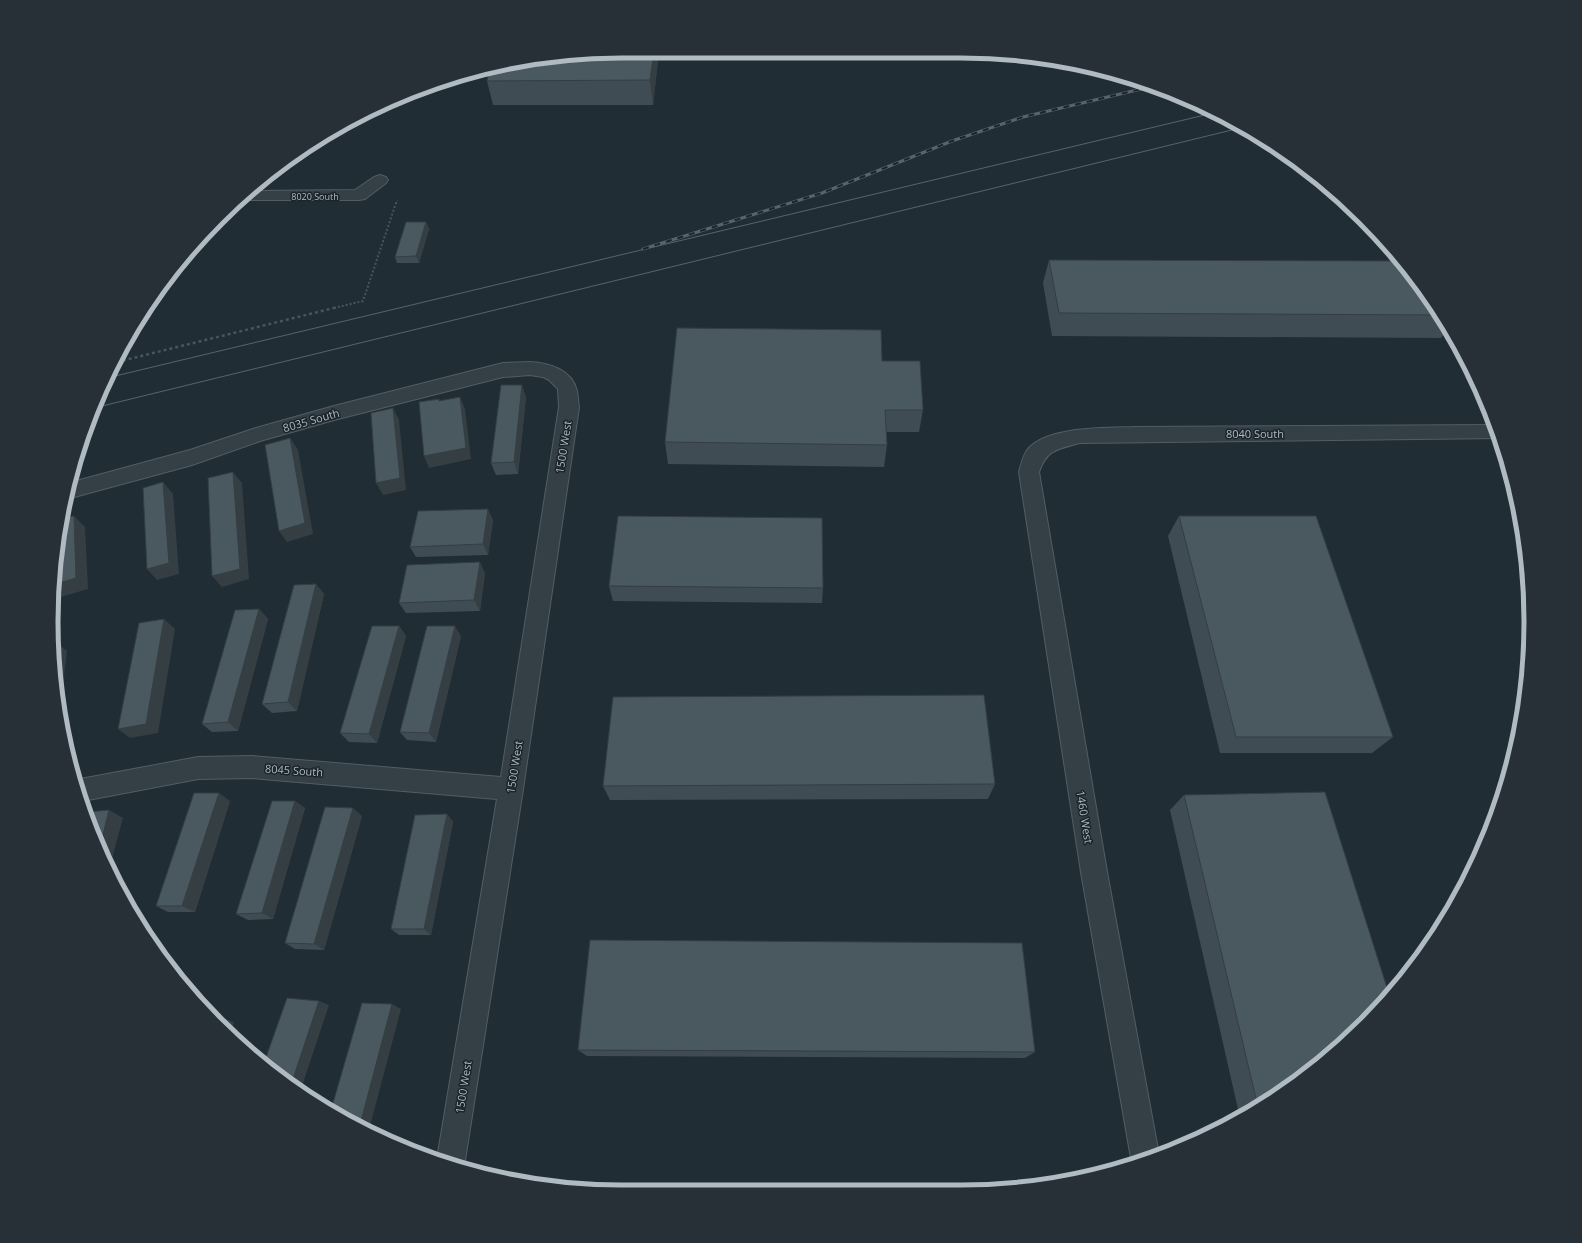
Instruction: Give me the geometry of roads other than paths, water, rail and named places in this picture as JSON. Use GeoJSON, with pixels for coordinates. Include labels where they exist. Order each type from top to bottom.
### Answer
{"type":"FeatureCollection","features":[{"type":"Feature","properties":{"kind":"street","name":"8020 South"},"geometry":{"type":"LineString","coordinates":[[252,196],[359,195],[380,180]]}},
{"type":"Feature","properties":{"kind":"street","name":"8035 South"},"geometry":{"type":"LineString","coordinates":[[74,489],[170,464],[256,435],[334,413],[503,370],[528,367],[545,369],[556,375]]}},
{"type":"Feature","properties":{"kind":"street","name":"1500 West"},"geometry":{"type":"LineString","coordinates":[[451,1158],[511,789],[569,407],[567,388],[556,375]]}},
{"type":"Feature","properties":{"kind":"street","name":"8040 South"},"geometry":{"type":"LineString","coordinates":[[1029,472],[1035,454],[1050,444],[1080,436],[1143,434],[1491,432]]}},
{"type":"Feature","properties":{"kind":"street","name":"1460 West"},"geometry":{"type":"LineString","coordinates":[[1029,472],[1094,872],[1144,1154]]}},
{"type":"Feature","properties":{"kind":"street","name":"8045 South"},"geometry":{"type":"LineString","coordinates":[[84,789],[198,768],[252,767],[292,769],[511,789]]}},
{"type":"Feature","properties":{"kind":"tram line"},"geometry":{"type":"LineString","coordinates":[[114,376],[1207,115]]}},
{"type":"Feature","properties":{"kind":"tram line"},"geometry":{"type":"LineString","coordinates":[[101,406],[1235,129]]}},
{"type":"Feature","properties":{"kind":"railway"},"geometry":{"type":"LineString","coordinates":[[643,249],[822,193],[952,141],[1023,117],[1143,89]]}}]}
